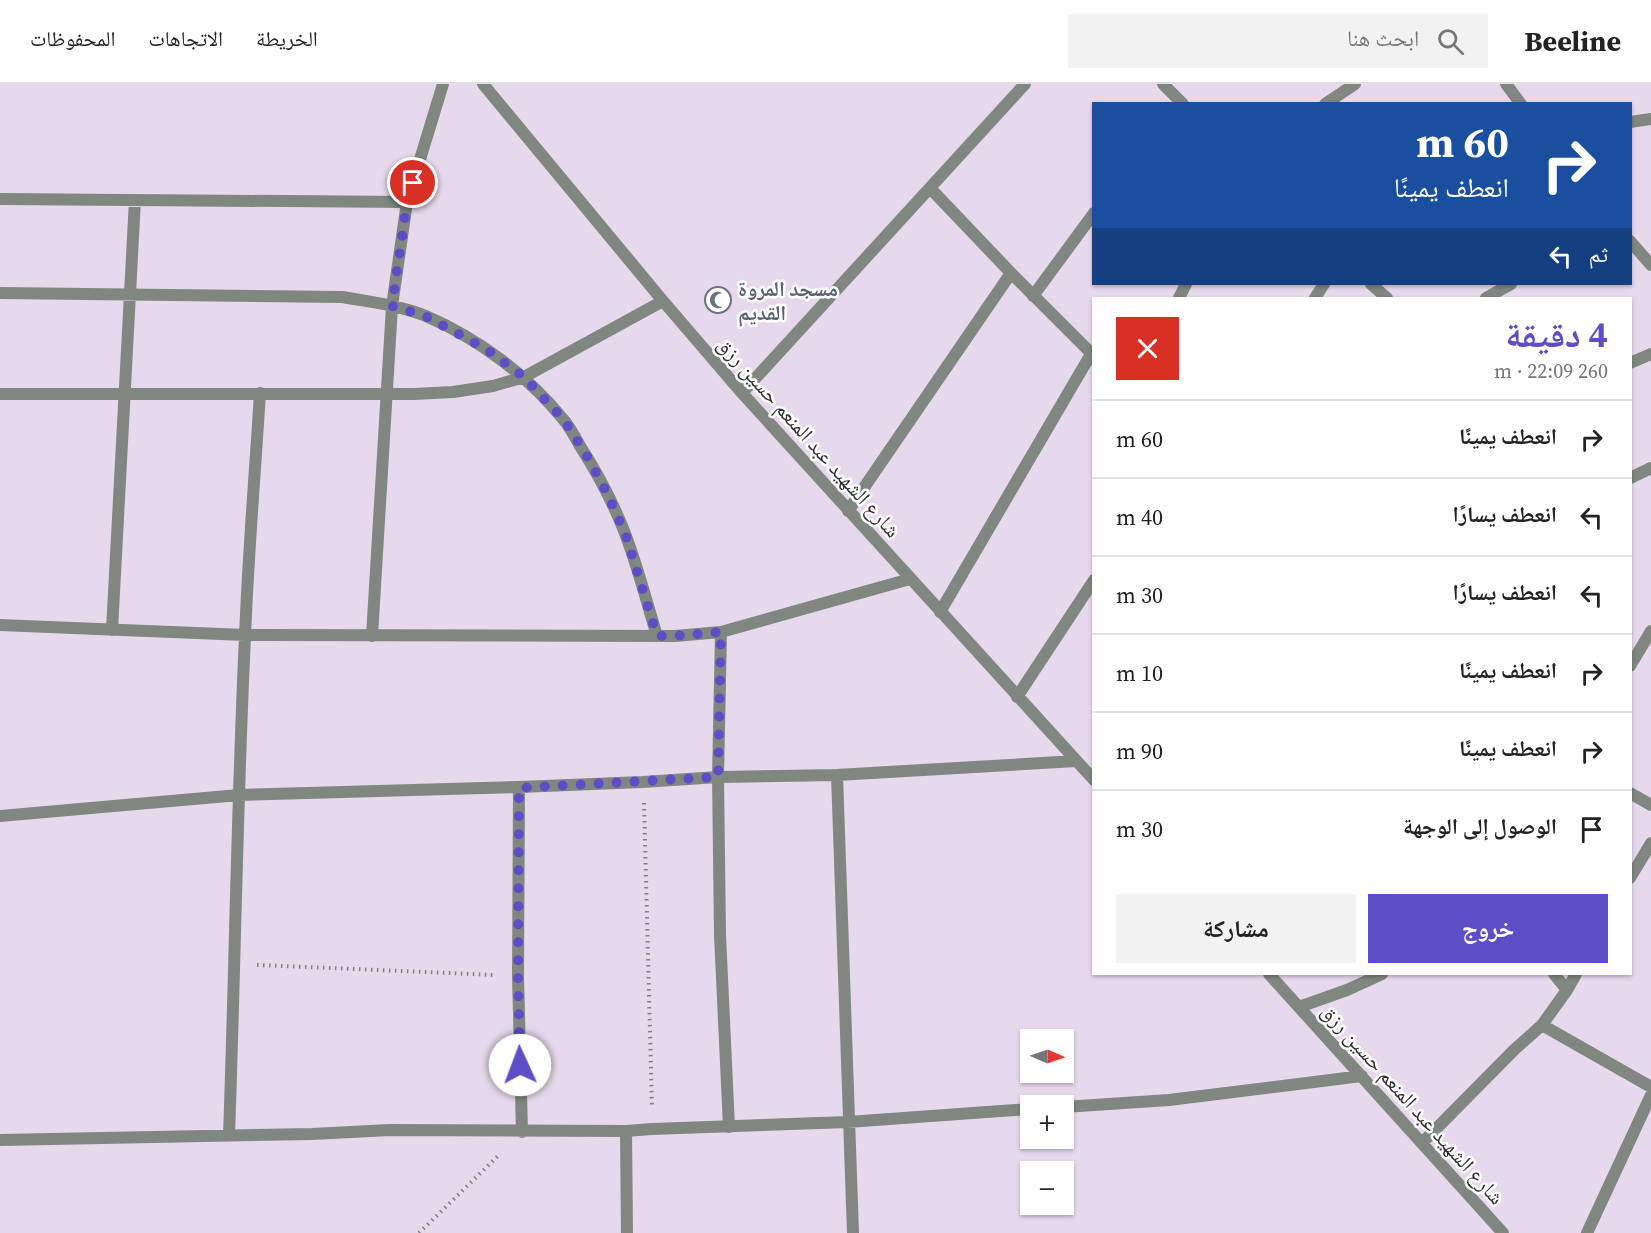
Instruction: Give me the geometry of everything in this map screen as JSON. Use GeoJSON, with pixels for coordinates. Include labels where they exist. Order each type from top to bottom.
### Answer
{"type":"FeatureCollection","features":[{"type":"Feature","properties":{"kind":"street"},"geometry":{"type":"LineString","coordinates":[[372,636],[392,306],[407,202],[442,84]]}},
{"type":"Feature","properties":{"kind":"street","name":"شارع الشهيد عبد المنعم حسين رزق"},"geometry":{"type":"LineString","coordinates":[[483,84],[663,302],[742,393],[1092,778]]}},
{"type":"Feature","properties":{"kind":"street"},"geometry":{"type":"LineString","coordinates":[[742,393],[1025,84]]}},
{"type":"Feature","properties":{"kind":"street"},"geometry":{"type":"LineString","coordinates":[[1163,84],[1178,101]]}},
{"type":"Feature","properties":{"kind":"street"},"geometry":{"type":"LineString","coordinates":[[1329,102],[1355,84]]}},
{"type":"Feature","properties":{"kind":"street"},"geometry":{"type":"LineString","coordinates":[[1506,84],[1520,102]]}},
{"type":"Feature","properties":{"kind":"street"},"geometry":{"type":"LineString","coordinates":[[1632,122],[1651,119]]}},
{"type":"Feature","properties":{"kind":"street"},"geometry":{"type":"LineString","coordinates":[[930,188],[1092,355],[940,612]]}},
{"type":"Feature","properties":{"kind":"street"},"geometry":{"type":"LineString","coordinates":[[0,199],[407,202]]}},
{"type":"Feature","properties":{"kind":"street"},"geometry":{"type":"LineString","coordinates":[[112,630],[135,200]]}},
{"type":"Feature","properties":{"kind":"street"},"geometry":{"type":"LineString","coordinates":[[1033,296],[1092,216]]}},
{"type":"Feature","properties":{"kind":"street"},"geometry":{"type":"LineString","coordinates":[[1632,244],[1651,265]]}},
{"type":"Feature","properties":{"kind":"street"},"geometry":{"type":"LineString","coordinates":[[848,511],[1011,273]]}},
{"type":"Feature","properties":{"kind":"street"},"geometry":{"type":"LineString","coordinates":[[1372,285],[1386,297]]}},
{"type":"Feature","properties":{"kind":"street"},"geometry":{"type":"LineString","coordinates":[[1488,297],[1509,285]]}},
{"type":"Feature","properties":{"kind":"street"},"geometry":{"type":"LineString","coordinates":[[0,293],[342,297],[392,306],[425,316],[454,330],[486,349],[524,377],[564,420],[608,495],[626,536],[657,636]]}},
{"type":"Feature","properties":{"kind":"street"},"geometry":{"type":"LineString","coordinates":[[0,394],[453,392],[493,386],[524,377],[663,302]]}},
{"type":"Feature","properties":{"kind":"street"},"geometry":{"type":"LineString","coordinates":[[1632,362],[1651,354]]}},
{"type":"Feature","properties":{"kind":"street"},"geometry":{"type":"LineString","coordinates":[[229,1135],[238,795],[260,393]]}},
{"type":"Feature","properties":{"kind":"street"},"geometry":{"type":"LineString","coordinates":[[1632,477],[1651,468]]}},
{"type":"Feature","properties":{"kind":"street"},"geometry":{"type":"LineString","coordinates":[[0,625],[245,635],[675,636],[721,632],[910,579]]}},
{"type":"Feature","properties":{"kind":"street"},"geometry":{"type":"LineString","coordinates":[[1017,697],[1092,583]]}},
{"type":"Feature","properties":{"kind":"street"},"geometry":{"type":"LineString","coordinates":[[721,632],[718,777],[720,935],[729,1126]]}},
{"type":"Feature","properties":{"kind":"street"},"geometry":{"type":"LineString","coordinates":[[1632,663],[1651,632]]}},
{"type":"Feature","properties":{"kind":"street"},"geometry":{"type":"LineString","coordinates":[[0,816],[238,795],[519,788],[718,777],[837,775],[1076,761]]}},
{"type":"Feature","properties":{"kind":"street"},"geometry":{"type":"LineString","coordinates":[[837,775],[853,1233]]}},
{"type":"Feature","properties":{"kind":"street"},"geometry":{"type":"LineString","coordinates":[[519,788],[518,976],[522,1132]]}},
{"type":"Feature","properties":{"kind":"street"},"geometry":{"type":"LineString","coordinates":[[1632,794],[1651,805]]}},
{"type":"Feature","properties":{"kind":"street"},"geometry":{"type":"LineString","coordinates":[[1632,875],[1651,843]]}},
{"type":"Feature","properties":{"kind":"street","name":"شارع الشهيد عبد المنعم حسين رزق"},"geometry":{"type":"LineString","coordinates":[[1270,975],[1503,1233]]}},
{"type":"Feature","properties":{"kind":"street"},"geometry":{"type":"LineString","coordinates":[[1299,1007],[1347,990],[1380,975]]}},
{"type":"Feature","properties":{"kind":"street"},"geometry":{"type":"LineString","coordinates":[[1555,975],[1567,990]]}},
{"type":"Feature","properties":{"kind":"street"},"geometry":{"type":"LineString","coordinates":[[1422,1143],[1542,1024],[1575,975]]}},
{"type":"Feature","properties":{"kind":"street"},"geometry":{"type":"LineString","coordinates":[[1542,1024],[1651,1087]]}},
{"type":"Feature","properties":{"kind":"street"},"geometry":{"type":"LineString","coordinates":[[1074,1106],[1169,1100],[1362,1076]]}},
{"type":"Feature","properties":{"kind":"street"},"geometry":{"type":"LineString","coordinates":[[1587,1233],[1651,1095]]}},
{"type":"Feature","properties":{"kind":"street"},"geometry":{"type":"LineString","coordinates":[[0,1140],[312,1134],[390,1130],[626,1131],[848,1122],[1020,1110]]}},
{"type":"Feature","properties":{"kind":"street"},"geometry":{"type":"LineString","coordinates":[[626,1131],[627,1233]]}},
{"type":"Feature","properties":{"kind":"path"},"geometry":{"type":"LineString","coordinates":[[643,782],[652,1129]]}},
{"type":"Feature","properties":{"kind":"path"},"geometry":{"type":"LineString","coordinates":[[235,964],[518,976]]}},
{"type":"Feature","properties":{"kind":"path"},"geometry":{"type":"LineString","coordinates":[[419,1233],[522,1132]]}},
{"type":"Feature","properties":{"kind":"place","name":"مسجد المروة القديم"},"geometry":{"type":"Point","coordinates":[718,300]}},
{"type":"Feature","properties":{"kind":"route"},"geometry":{"type":"LineString","coordinates":[[413,183],[407,202],[392,306],[425,316],[486,349],[524,377],[564,420],[608,495],[626,536],[657,636],[721,632],[718,777],[519,788],[520,1065]]}}]}
